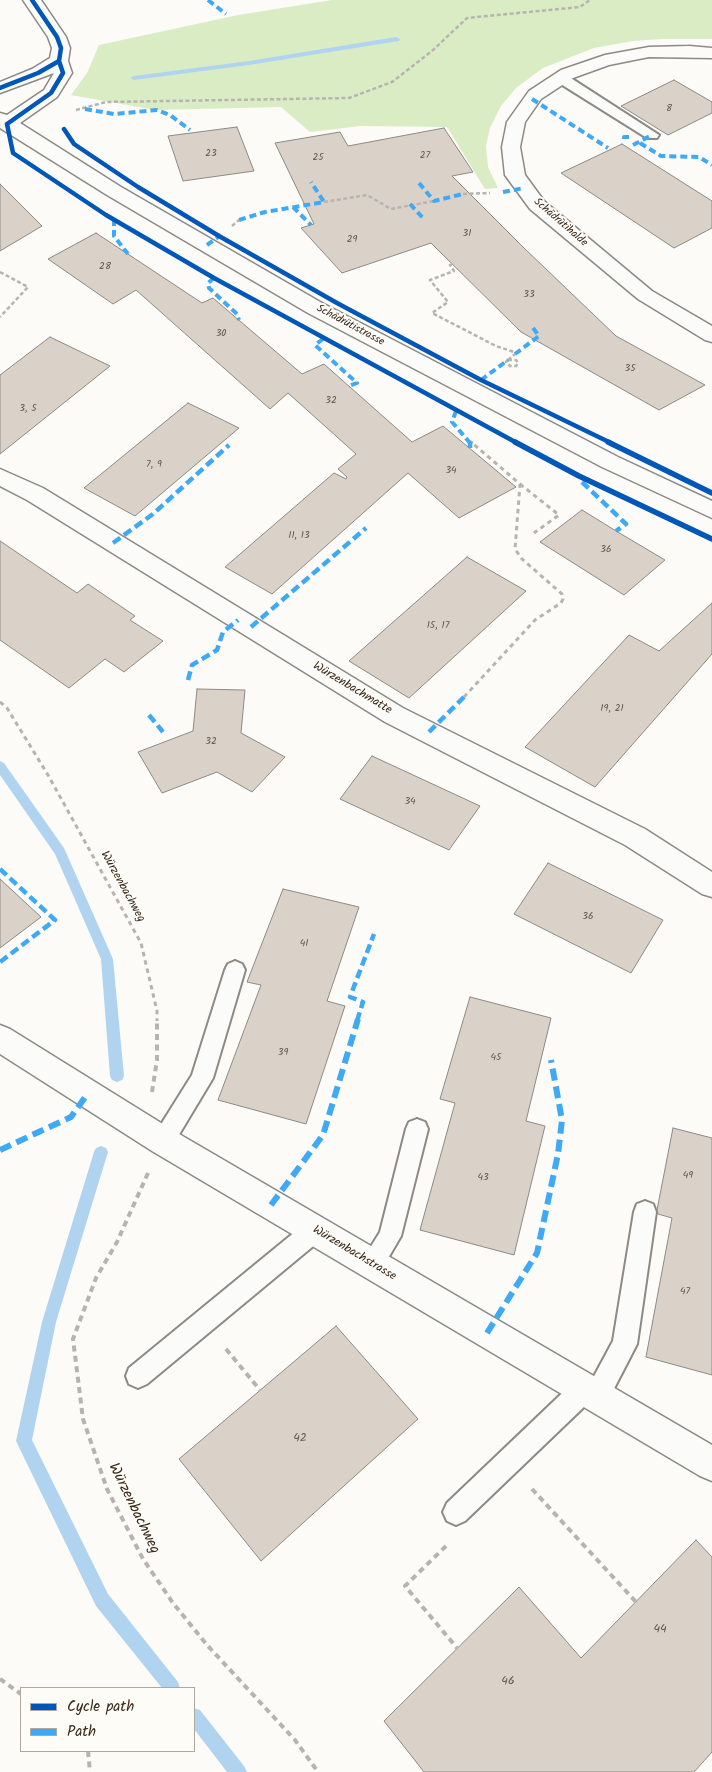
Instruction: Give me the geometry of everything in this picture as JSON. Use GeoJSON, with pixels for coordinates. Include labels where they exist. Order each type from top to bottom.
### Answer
{"type":"FeatureCollection","features":[{"type":"Feature","properties":{"kind":"street"},"geometry":{"type":"LineString","coordinates":[[3,121],[51,93],[63,73],[59,60],[61,48],[57,37],[32,0]]}},
{"type":"Feature","properties":{"kind":"street","name":"Schädrütihalde"},"geometry":{"type":"LineString","coordinates":[[712,53],[689,51],[649,52],[605,60],[561,78],[535,95],[516,122],[511,147],[515,175],[537,206],[638,289],[712,335]]}},
{"type":"Feature","properties":{"kind":"street"},"geometry":{"type":"LineString","coordinates":[[0,88],[38,73],[59,60]]}},
{"type":"Feature","properties":{"kind":"street","name":"Schädrütistrasse"},"geometry":{"type":"LineString","coordinates":[[3,121],[114,191],[315,308],[592,453],[712,510]]}},
{"type":"Feature","properties":{"kind":"street","name":"Würzenbachmatte"},"geometry":{"type":"LineString","coordinates":[[0,478],[35,494],[394,715],[635,837],[712,886]]}},
{"type":"Feature","properties":{"kind":"street","name":"Würzenbachstrasse"},"geometry":{"type":"LineString","coordinates":[[0,1038],[156,1152],[314,1230],[712,1464]]}},
{"type":"Feature","properties":{"kind":"lane"},"geometry":{"type":"LineString","coordinates":[[561,78],[652,135]]}},
{"type":"Feature","properties":{"kind":"lane"},"geometry":{"type":"LineString","coordinates":[[156,1152],[202,1078],[235,970]]}},
{"type":"Feature","properties":{"kind":"lane"},"geometry":{"type":"LineString","coordinates":[[372,1264],[390,1236],[417,1129]]}},
{"type":"Feature","properties":{"kind":"lane"},"geometry":{"type":"LineString","coordinates":[[456,1512],[590,1393],[625,1344],[645,1212]]}},
{"type":"Feature","properties":{"kind":"lane"},"geometry":{"type":"LineString","coordinates":[[138,1376],[314,1230]]}},
{"type":"Feature","properties":{"kind":"path"},"geometry":{"type":"LineString","coordinates":[[69,110],[85,109],[106,102],[349,98],[392,82],[433,50],[468,18],[580,6],[590,0]]}},
{"type":"Feature","properties":{"kind":"path"},"geometry":{"type":"LineString","coordinates":[[462,194],[495,192]]}},
{"type":"Feature","properties":{"kind":"path"},"geometry":{"type":"LineString","coordinates":[[324,202],[367,194],[391,209],[434,201]]}},
{"type":"Feature","properties":{"kind":"path"},"geometry":{"type":"LineString","coordinates":[[452,264],[450,265],[454,272],[430,280],[448,302],[432,314],[516,354],[506,362],[510,366],[516,366],[518,362],[516,360],[508,360]]}},
{"type":"Feature","properties":{"kind":"path"},"geometry":{"type":"LineString","coordinates":[[0,272],[28,287],[0,317]]}},
{"type":"Feature","properties":{"kind":"path"},"geometry":{"type":"LineString","coordinates":[[470,441],[559,515],[534,532]]}},
{"type":"Feature","properties":{"kind":"path"},"geometry":{"type":"LineString","coordinates":[[464,697],[535,620],[561,603],[563,599],[562,594],[522,560],[515,549],[520,484]]}},
{"type":"Feature","properties":{"kind":"path"},"geometry":{"type":"LineString","coordinates":[[220,1342],[260,1390]]}},
{"type":"Feature","properties":{"kind":"path"},"geometry":{"type":"LineString","coordinates":[[526,1483],[636,1602]]}},
{"type":"Feature","properties":{"kind":"path"},"geometry":{"type":"LineString","coordinates":[[0,1679],[20,1693]]}},
{"type":"Feature","properties":{"kind":"path"},"geometry":{"type":"LineString","coordinates":[[88,1752],[90,1772]]}},
{"type":"Feature","properties":{"kind":"green space"},"geometry":{"type":"Polygon","coordinates":[[[332,0],[712,0],[712,39],[633,41],[594,48],[543,68],[516,88],[501,106],[490,128],[486,146],[488,167],[498,188],[485,189],[447,127],[361,126],[310,132],[281,107],[155,110],[71,95],[87,73],[99,45],[238,15],[332,0]]]}},
{"type":"Feature","properties":{"kind":"building"},"geometry":{"type":"Polygon","coordinates":[[[674,80],[712,102],[712,113],[668,135],[621,106],[674,80]]]}},
{"type":"Feature","properties":{"kind":"building"},"geometry":{"type":"Polygon","coordinates":[[[237,127],[254,171],[183,181],[168,136],[237,127]]]}},
{"type":"Feature","properties":{"kind":"building"},"geometry":{"type":"Polygon","coordinates":[[[444,128],[473,172],[452,176],[523,247],[616,336],[705,385],[659,410],[521,332],[431,243],[342,273],[301,228],[314,224],[275,143],[340,132],[348,146],[444,128]]]}},
{"type":"Feature","properties":{"kind":"building"},"geometry":{"type":"Polygon","coordinates":[[[622,144],[712,201],[712,228],[674,248],[561,173],[622,144]]]}},
{"type":"Feature","properties":{"kind":"building"},"geometry":{"type":"Polygon","coordinates":[[[0,184],[42,226],[0,251],[0,184]]]}},
{"type":"Feature","properties":{"kind":"building"},"geometry":{"type":"Polygon","coordinates":[[[96,233],[202,303],[213,298],[302,374],[324,364],[412,442],[443,426],[516,487],[459,518],[408,473],[272,594],[225,567],[334,473],[346,479],[347,477],[338,469],[356,454],[288,393],[270,409],[136,290],[113,304],[48,259],[96,233]]]}},
{"type":"Feature","properties":{"kind":"building"},"geometry":{"type":"Polygon","coordinates":[[[50,337],[110,366],[0,454],[0,375],[50,337]]]}},
{"type":"Feature","properties":{"kind":"building"},"geometry":{"type":"Polygon","coordinates":[[[188,403],[239,428],[135,516],[84,488],[188,403]]]}},
{"type":"Feature","properties":{"kind":"building"},"geometry":{"type":"Polygon","coordinates":[[[582,510],[665,560],[624,595],[540,542],[582,510]]]}},
{"type":"Feature","properties":{"kind":"building"},"geometry":{"type":"Polygon","coordinates":[[[0,541],[77,593],[88,584],[135,616],[130,620],[163,641],[124,672],[105,659],[69,688],[0,640],[0,541]]]}},
{"type":"Feature","properties":{"kind":"building"},"geometry":{"type":"Polygon","coordinates":[[[467,557],[526,591],[409,698],[349,661],[467,557]]]}},
{"type":"Feature","properties":{"kind":"building"},"geometry":{"type":"Polygon","coordinates":[[[712,603],[712,654],[595,787],[525,747],[629,635],[659,651],[712,603]]]}},
{"type":"Feature","properties":{"kind":"building"},"geometry":{"type":"Polygon","coordinates":[[[197,689],[245,690],[241,733],[285,757],[252,792],[217,772],[162,793],[138,752],[193,731],[197,689]]]}},
{"type":"Feature","properties":{"kind":"building"},"geometry":{"type":"Polygon","coordinates":[[[372,756],[480,806],[449,850],[340,799],[372,756]]]}},
{"type":"Feature","properties":{"kind":"building"},"geometry":{"type":"Polygon","coordinates":[[[548,863],[663,920],[631,973],[514,914],[548,863]]]}},
{"type":"Feature","properties":{"kind":"building"},"geometry":{"type":"Polygon","coordinates":[[[0,879],[41,917],[0,948],[0,879]]]}},
{"type":"Feature","properties":{"kind":"building"},"geometry":{"type":"Polygon","coordinates":[[[283,889],[359,907],[327,1001],[345,1006],[306,1124],[218,1100],[261,985],[247,982],[283,889]]]}},
{"type":"Feature","properties":{"kind":"building"},"geometry":{"type":"Polygon","coordinates":[[[470,997],[551,1018],[526,1121],[545,1126],[514,1255],[420,1230],[455,1103],[440,1099],[470,997]]]}},
{"type":"Feature","properties":{"kind":"building"},"geometry":{"type":"Polygon","coordinates":[[[673,1128],[712,1138],[712,1375],[646,1357],[672,1218],[658,1214],[657,1210],[673,1128]]]}},
{"type":"Feature","properties":{"kind":"building"},"geometry":{"type":"Polygon","coordinates":[[[336,1326],[418,1419],[261,1561],[179,1459],[336,1326]]]}},
{"type":"Feature","properties":{"kind":"building"},"geometry":{"type":"Polygon","coordinates":[[[696,1540],[712,1557],[712,1752],[694,1772],[424,1772],[384,1721],[519,1587],[581,1658],[696,1540]]]}},
{"type":"Feature","properties":{"kind":"waterway"},"geometry":{"type":"LineString","coordinates":[[134,78],[249,63],[396,39]]}},
{"type":"Feature","properties":{"kind":"waterway"},"geometry":{"type":"LineString","coordinates":[[0,766],[60,852],[107,959],[117,1076]]}},
{"type":"Feature","properties":{"kind":"waterway"},"geometry":{"type":"LineString","coordinates":[[101,1152],[49,1322],[24,1441],[102,1600],[171,1687]]}},
{"type":"Feature","properties":{"kind":"waterway"},"geometry":{"type":"LineString","coordinates":[[195,1717],[238,1772]]}},
{"type":"Feature","properties":{"kind":"marked path"},"geometry":{"type":"LineString","coordinates":[[208,0],[226,14]]}},
{"type":"Feature","properties":{"kind":"marked path"},"geometry":{"type":"LineString","coordinates":[[532,99],[608,148]]}},
{"type":"Feature","properties":{"kind":"marked path"},"geometry":{"type":"LineString","coordinates":[[85,109],[114,114],[157,110],[170,115],[190,130]]}},
{"type":"Feature","properties":{"kind":"marked path"},"geometry":{"type":"LineString","coordinates":[[633,145],[652,135]]}},
{"type":"Feature","properties":{"kind":"marked path"},"geometry":{"type":"LineString","coordinates":[[624,139],[624,137],[630,137]]}},
{"type":"Feature","properties":{"kind":"marked path"},"geometry":{"type":"LineString","coordinates":[[640,143],[661,156],[699,157],[712,165]]}},
{"type":"Feature","properties":{"kind":"marked path"},"geometry":{"type":"LineString","coordinates":[[239,220],[265,212],[324,202],[311,182]]}},
{"type":"Feature","properties":{"kind":"marked path"},"geometry":{"type":"LineString","coordinates":[[419,183],[434,201],[463,194]]}},
{"type":"Feature","properties":{"kind":"marked path"},"geometry":{"type":"LineString","coordinates":[[503,192],[524,188]]}},
{"type":"Feature","properties":{"kind":"marked path"},"geometry":{"type":"LineString","coordinates":[[410,204],[423,218]]}},
{"type":"Feature","properties":{"kind":"marked path"},"geometry":{"type":"LineString","coordinates":[[293,207],[311,225]]}},
{"type":"Feature","properties":{"kind":"marked path"},"geometry":{"type":"LineString","coordinates":[[114,219],[114,236],[128,254]]}},
{"type":"Feature","properties":{"kind":"marked path"},"geometry":{"type":"LineString","coordinates":[[207,245],[221,235]]}},
{"type":"Feature","properties":{"kind":"marked path"},"geometry":{"type":"LineString","coordinates":[[214,278],[208,283],[209,288],[237,314],[239,320]]}},
{"type":"Feature","properties":{"kind":"marked path"},"geometry":{"type":"LineString","coordinates":[[515,354],[539,336],[531,325]]}},
{"type":"Feature","properties":{"kind":"marked path"},"geometry":{"type":"LineString","coordinates":[[323,339],[315,345],[357,383],[349,386]]}},
{"type":"Feature","properties":{"kind":"marked path"},"geometry":{"type":"LineString","coordinates":[[481,380],[508,360]]}},
{"type":"Feature","properties":{"kind":"marked path"},"geometry":{"type":"LineString","coordinates":[[456,411],[452,422],[470,441],[470,448]]}},
{"type":"Feature","properties":{"kind":"marked path"},"geometry":{"type":"LineString","coordinates":[[113,543],[153,514],[229,445]]}},
{"type":"Feature","properties":{"kind":"marked path"},"geometry":{"type":"LineString","coordinates":[[582,482],[626,524],[616,531]]}},
{"type":"Feature","properties":{"kind":"marked path"},"geometry":{"type":"LineString","coordinates":[[251,627],[366,528]]}},
{"type":"Feature","properties":{"kind":"marked path"},"geometry":{"type":"LineString","coordinates":[[188,680],[192,665],[217,650],[223,632],[238,620]]}},
{"type":"Feature","properties":{"kind":"marked path"},"geometry":{"type":"LineString","coordinates":[[429,732],[464,697]]}},
{"type":"Feature","properties":{"kind":"marked path"},"geometry":{"type":"LineString","coordinates":[[149,715],[163,732]]}},
{"type":"Feature","properties":{"kind":"marked path"},"geometry":{"type":"LineString","coordinates":[[0,869],[55,920],[0,962]]}},
{"type":"Feature","properties":{"kind":"marked path"},"geometry":{"type":"LineString","coordinates":[[271,1205],[323,1135],[363,1002],[350,997],[374,934]]}},
{"type":"Feature","properties":{"kind":"marked path"},"geometry":{"type":"LineString","coordinates":[[487,1333],[537,1253],[558,1154],[562,1120],[551,1060]]}},
{"type":"Feature","properties":{"kind":"marked path"},"geometry":{"type":"LineString","coordinates":[[0,1150],[71,1117],[88,1093]]}},
{"type":"Feature","properties":{"kind":"cycle path"},"geometry":{"type":"LineString","coordinates":[[7,124],[51,93],[63,73],[59,61],[61,48],[57,37],[32,0]]}},
{"type":"Feature","properties":{"kind":"cycle path"},"geometry":{"type":"LineString","coordinates":[[0,88],[38,73],[59,61]]}},
{"type":"Feature","properties":{"kind":"cycle path"},"geometry":{"type":"LineString","coordinates":[[7,124],[13,153],[106,215],[214,278],[456,411],[579,476],[712,539]]}},
{"type":"Feature","properties":{"kind":"cycle path"},"geometry":{"type":"LineString","coordinates":[[64,129],[74,144],[138,187],[219,236],[337,303],[481,380],[712,493]]}}]}
